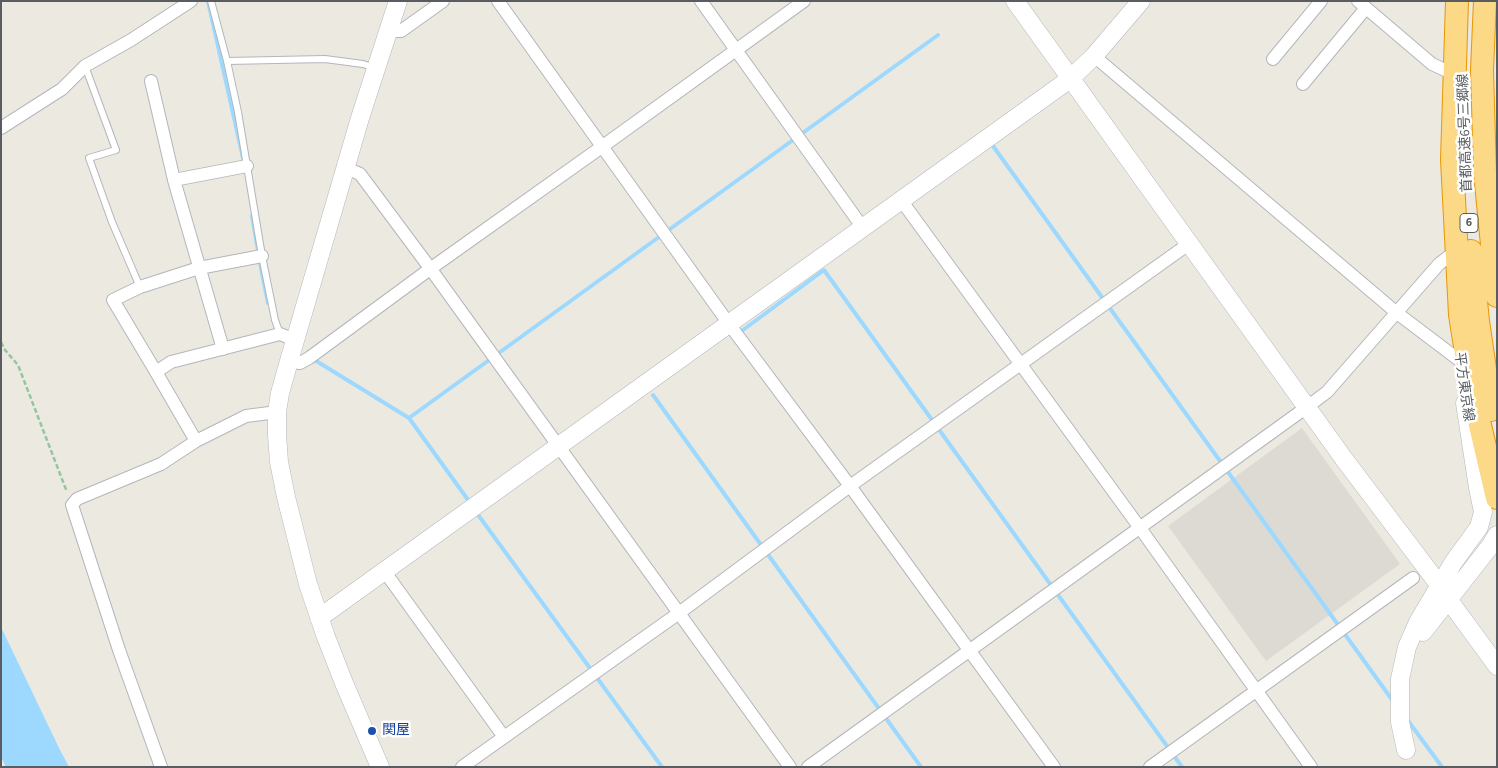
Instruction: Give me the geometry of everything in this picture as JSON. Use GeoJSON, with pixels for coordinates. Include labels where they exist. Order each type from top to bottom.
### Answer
{"type":"FeatureCollection","features":[{"type":"Feature","properties":{"kind":"highway","name":"首都高速6号三郷線"},"geometry":{"type":"LineString","coordinates":[[1485,1],[1482,70],[1486,173],[1497,296]]}},
{"type":"Feature","properties":{"kind":"highway","name":"首都高速6号三郷線"},"geometry":{"type":"LineString","coordinates":[[1458,5],[1464,70],[1465,170],[1471,252],[1488,395],[1497,443]]}},
{"type":"Feature","properties":{"kind":"highway"},"geometry":{"type":"LineString","coordinates":[[1458,5],[1452,160],[1460,315],[1472,391],[1497,498]]}},
{"type":"Feature","properties":{"kind":"street"},"geometry":{"type":"LineString","coordinates":[[1,128],[62,89],[85,66],[132,40],[191,1]]}},
{"type":"Feature","properties":{"kind":"street"},"geometry":{"type":"LineString","coordinates":[[380,767],[344,683],[308,584],[279,462],[277,412],[289,361],[288,337],[346,168],[398,1]]}},
{"type":"Feature","properties":{"kind":"street"},"geometry":{"type":"LineString","coordinates":[[388,31],[401,31],[443,1]]}},
{"type":"Feature","properties":{"kind":"street"},"geometry":{"type":"LineString","coordinates":[[498,1],[730,324],[970,649],[1054,767]]}},
{"type":"Feature","properties":{"kind":"street"},"geometry":{"type":"LineString","coordinates":[[701,1],[863,228]]}},
{"type":"Feature","properties":{"kind":"street"},"geometry":{"type":"LineString","coordinates":[[289,361],[300,363],[309,358],[804,1]]}},
{"type":"Feature","properties":{"kind":"street"},"geometry":{"type":"LineString","coordinates":[[1015,1],[1344,459],[1497,666]]}},
{"type":"Feature","properties":{"kind":"street"},"geometry":{"type":"LineString","coordinates":[[320,618],[1070,78],[1094,56],[1141,1]]}},
{"type":"Feature","properties":{"kind":"street"},"geometry":{"type":"LineString","coordinates":[[1273,58],[1321,1]]}},
{"type":"Feature","properties":{"kind":"street"},"geometry":{"type":"LineString","coordinates":[[1495,1],[1492,58],[1492,119],[1497,210]]}},
{"type":"Feature","properties":{"kind":"street"},"geometry":{"type":"LineString","coordinates":[[1302,84],[1362,5],[1432,64],[1446,70]]}},
{"type":"Feature","properties":{"kind":"street","name":"平方東京線"},"geometry":{"type":"LineString","coordinates":[[1444,593],[1453,563],[1479,527],[1483,512],[1458,360],[1448,257],[1446,70],[1458,5]]}},
{"type":"Feature","properties":{"kind":"street"},"geometry":{"type":"LineString","coordinates":[[1094,56],[1397,312],[1458,360]]}},
{"type":"Feature","properties":{"kind":"street"},"geometry":{"type":"LineString","coordinates":[[151,81],[174,180],[223,349]]}},
{"type":"Feature","properties":{"kind":"street"},"geometry":{"type":"LineString","coordinates":[[174,180],[248,166]]}},
{"type":"Feature","properties":{"kind":"street"},"geometry":{"type":"LineString","coordinates":[[346,168],[360,174],[790,767]]}},
{"type":"Feature","properties":{"kind":"street"},"geometry":{"type":"LineString","coordinates":[[901,200],[1311,767]]}},
{"type":"Feature","properties":{"kind":"street"},"geometry":{"type":"LineString","coordinates":[[462,767],[679,613],[850,486],[1190,243]]}},
{"type":"Feature","properties":{"kind":"street"},"geometry":{"type":"LineString","coordinates":[[196,442],[113,300],[140,287],[199,268],[262,256]]}},
{"type":"Feature","properties":{"kind":"street"},"geometry":{"type":"LineString","coordinates":[[808,767],[1327,392],[1439,264],[1448,257]]}},
{"type":"Feature","properties":{"kind":"street"},"geometry":{"type":"LineString","coordinates":[[156,372],[171,362],[223,349],[288,337]]}},
{"type":"Feature","properties":{"kind":"street"},"geometry":{"type":"LineString","coordinates":[[161,767],[119,650],[72,505],[77,499],[161,464],[196,442],[246,416],[277,412]]}},
{"type":"Feature","properties":{"kind":"street","name":"平方東京線"},"geometry":{"type":"LineString","coordinates":[[1405,759],[1400,722],[1400,679],[1407,647],[1418,622],[1491,545],[1497,535]]}},
{"type":"Feature","properties":{"kind":"street"},"geometry":{"type":"LineString","coordinates":[[385,572],[504,737]]}},
{"type":"Feature","properties":{"kind":"street"},"geometry":{"type":"LineString","coordinates":[[1150,767],[1413,578]]}},
{"type":"Feature","properties":{"kind":"lane"},"geometry":{"type":"LineString","coordinates":[[211,1],[227,61],[248,166],[262,256],[275,320],[288,337]]}},
{"type":"Feature","properties":{"kind":"lane"},"geometry":{"type":"LineString","coordinates":[[227,61],[325,59],[363,64],[377,68]]}},
{"type":"Feature","properties":{"kind":"lane"},"geometry":{"type":"LineString","coordinates":[[85,66],[116,150],[89,158],[112,222],[140,287]]}},
{"type":"Feature","properties":{"kind":"path"},"geometry":{"type":"LineString","coordinates":[[1,342],[5,350],[18,365],[72,505]]}},
{"type":"Feature","properties":{"kind":"shaded area"},"geometry":{"type":"Polygon","coordinates":[[[1302,428],[1400,564],[1266,661],[1168,526],[1302,428]]]}},
{"type":"Feature","properties":{"kind":"water"},"geometry":{"type":"Polygon","coordinates":[[[1,627],[69,767],[6,767],[1,757],[1,627]]]}},
{"type":"Feature","properties":{"kind":"waterway"},"geometry":{"type":"LineString","coordinates":[[208,1],[243,158]]}},
{"type":"Feature","properties":{"kind":"waterway"},"geometry":{"type":"LineString","coordinates":[[313,359],[409,418],[938,35]]}},
{"type":"Feature","properties":{"kind":"waterway"},"geometry":{"type":"LineString","coordinates":[[993,146],[1393,701]]}},
{"type":"Feature","properties":{"kind":"waterway"},"geometry":{"type":"LineString","coordinates":[[252,216],[268,303]]}},
{"type":"Feature","properties":{"kind":"waterway"},"geometry":{"type":"LineString","coordinates":[[743,330],[824,270],[1182,767]]}},
{"type":"Feature","properties":{"kind":"waterway"},"geometry":{"type":"LineString","coordinates":[[653,395],[921,767]]}},
{"type":"Feature","properties":{"kind":"waterway"},"geometry":{"type":"LineString","coordinates":[[409,418],[471,504]]}},
{"type":"Feature","properties":{"kind":"waterway"},"geometry":{"type":"LineString","coordinates":[[476,512],[662,767]]}},
{"type":"Feature","properties":{"kind":"waterway"},"geometry":{"type":"LineString","coordinates":[[1406,718],[1442,767]]}},
{"type":"Feature","properties":{"kind":"place","name":"関屋"},"geometry":{"type":"Point","coordinates":[372,731]}}]}
